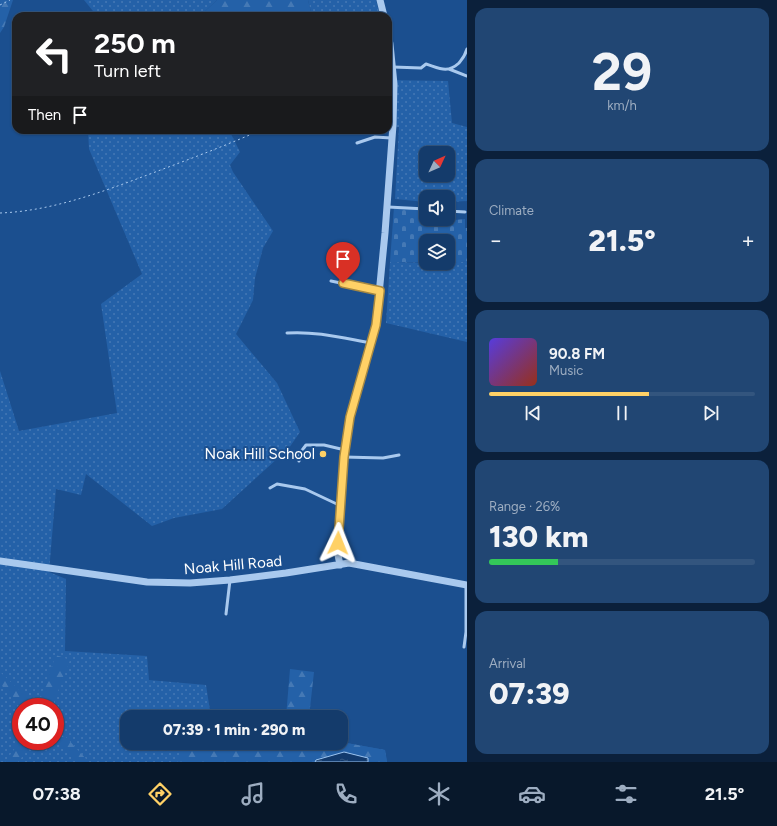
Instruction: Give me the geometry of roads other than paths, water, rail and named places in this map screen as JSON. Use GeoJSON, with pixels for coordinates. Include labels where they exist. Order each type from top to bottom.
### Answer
{"type":"FeatureCollection","features":[{"type":"Feature","properties":{"kind":"street"},"geometry":{"type":"LineString","coordinates":[[380,0],[383,12]]}},
{"type":"Feature","properties":{"kind":"street"},"geometry":{"type":"LineString","coordinates":[[392,60],[394,84],[392,120]]}},
{"type":"Feature","properties":{"kind":"street"},"geometry":{"type":"LineString","coordinates":[[340,565],[338,549],[345,454],[350,417],[376,325],[387,207],[391,134]]}},
{"type":"Feature","properties":{"kind":"street","name":"Noak Hill Road"},"geometry":{"type":"LineString","coordinates":[[0,561],[147,582],[190,583],[286,573],[349,563],[466,585]]}},
{"type":"Feature","properties":{"kind":"lane"},"geometry":{"type":"LineString","coordinates":[[393,67],[421,68],[426,64],[443,70],[449,69],[456,65],[465,56],[467,50]]}},
{"type":"Feature","properties":{"kind":"lane"},"geometry":{"type":"LineString","coordinates":[[449,69],[467,76]]}},
{"type":"Feature","properties":{"kind":"lane"},"geometry":{"type":"LineString","coordinates":[[357,143],[375,137],[391,138]]}},
{"type":"Feature","properties":{"kind":"lane"},"geometry":{"type":"LineString","coordinates":[[387,207],[419,209]]}},
{"type":"Feature","properties":{"kind":"lane"},"geometry":{"type":"LineString","coordinates":[[455,211],[465,212]]}},
{"type":"Feature","properties":{"kind":"lane"},"geometry":{"type":"LineString","coordinates":[[331,281],[380,291]]}},
{"type":"Feature","properties":{"kind":"lane"},"geometry":{"type":"LineString","coordinates":[[287,333],[319,333],[371,343]]}},
{"type":"Feature","properties":{"kind":"lane"},"geometry":{"type":"LineString","coordinates":[[299,461],[300,453],[306,445],[324,445],[345,454],[383,458],[399,455]]}},
{"type":"Feature","properties":{"kind":"lane"},"geometry":{"type":"LineString","coordinates":[[270,488],[277,484],[305,489],[341,506]]}},
{"type":"Feature","properties":{"kind":"lane"},"geometry":{"type":"LineString","coordinates":[[226,614],[230,580]]}},
{"type":"Feature","properties":{"kind":"lane"},"geometry":{"type":"LineString","coordinates":[[464,647],[466,632],[466,585]]}},
{"type":"Feature","properties":{"kind":"water"},"geometry":{"type":"Polygon","coordinates":[[[344,752],[368,758],[368,762],[315,762],[316,760],[344,752]]]}},
{"type":"Feature","properties":{"kind":"place","name":"Noak Hill School"},"geometry":{"type":"Point","coordinates":[323,454]}}]}
